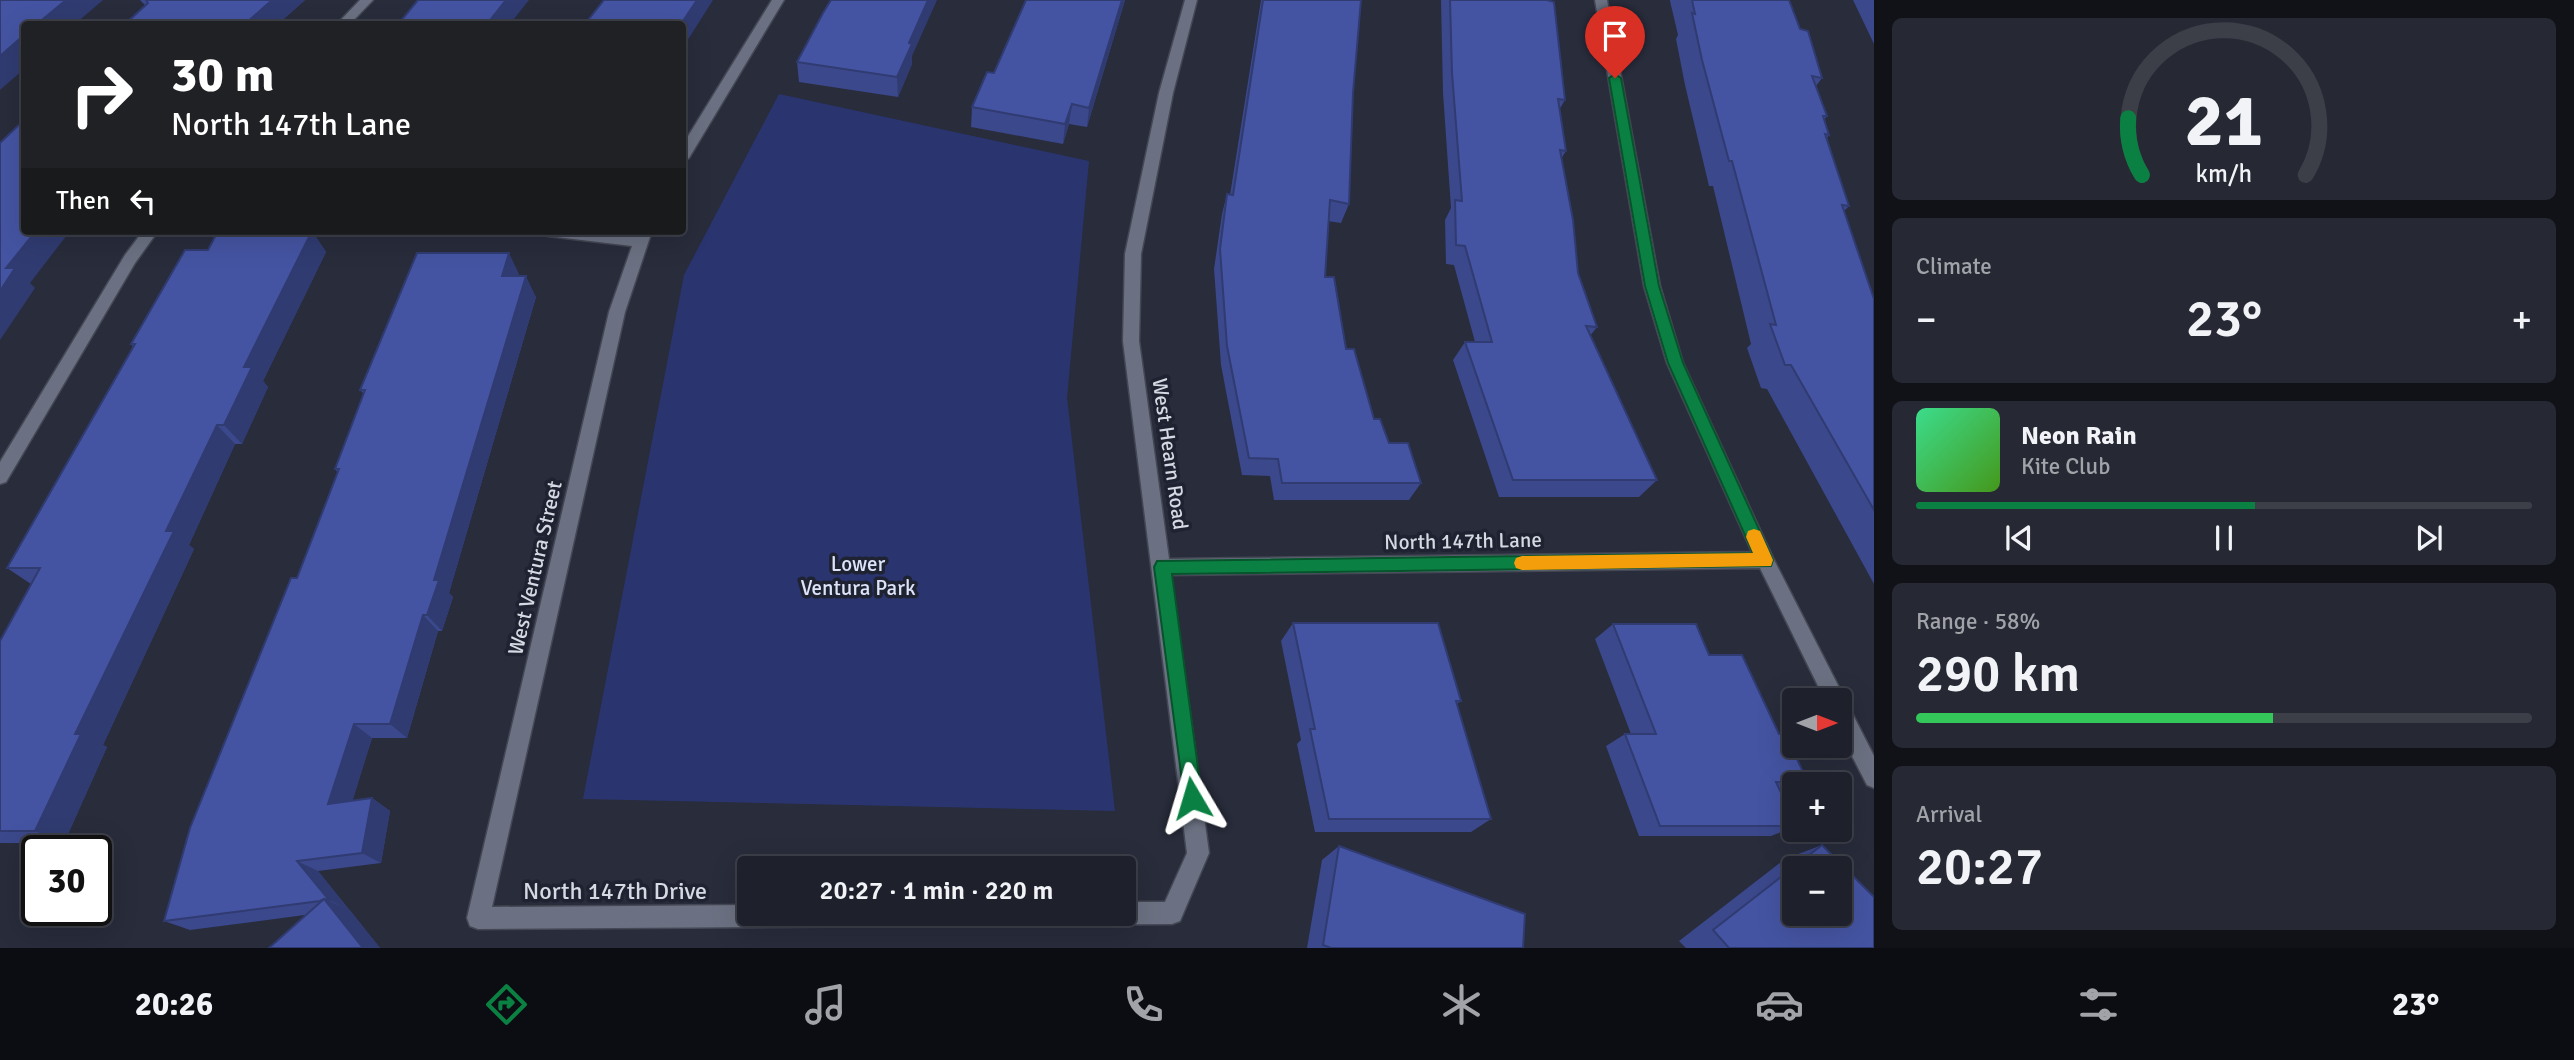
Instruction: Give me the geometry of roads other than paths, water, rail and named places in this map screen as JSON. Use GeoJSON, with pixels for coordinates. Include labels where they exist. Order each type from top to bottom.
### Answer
{"type":"FeatureCollection","features":[{"type":"Feature","properties":{"kind":"street"},"geometry":{"type":"LineString","coordinates":[[346,21],[367,0]]}},
{"type":"Feature","properties":{"kind":"street"},"geometry":{"type":"LineString","coordinates":[[686,151],[778,0]]}},
{"type":"Feature","properties":{"kind":"street","name":"West Hearn Road"},"geometry":{"type":"LineString","coordinates":[[1172,913],[1198,853],[1163,567],[1131,341],[1133,254],[1166,93],[1191,0]]}},
{"type":"Feature","properties":{"kind":"street"},"geometry":{"type":"LineString","coordinates":[[1601,0],[1652,286],[1675,363],[1765,560],[1829,688]]}},
{"type":"Feature","properties":{"kind":"street"},"geometry":{"type":"LineString","coordinates":[[0,477],[130,259],[149,235]]}},
{"type":"Feature","properties":{"kind":"street"},"geometry":{"type":"LineString","coordinates":[[611,235],[642,237]]}},
{"type":"Feature","properties":{"kind":"street","name":"West Ventura Street"},"geometry":{"type":"LineString","coordinates":[[478,918],[618,312],[642,237]]}},
{"type":"Feature","properties":{"kind":"street","name":"North 147th Lane"},"geometry":{"type":"LineString","coordinates":[[1163,567],[1765,560]]}},
{"type":"Feature","properties":{"kind":"street"},"geometry":{"type":"LineString","coordinates":[[1852,735],[1874,778]]}},
{"type":"Feature","properties":{"kind":"street","name":"North 147th Drive"},"geometry":{"type":"LineString","coordinates":[[478,918],[1172,913]]}},
{"type":"Feature","properties":{"kind":"park label","name":"Lower Ventura Park"},"geometry":{"type":"Point","coordinates":[858,576]}}]}
